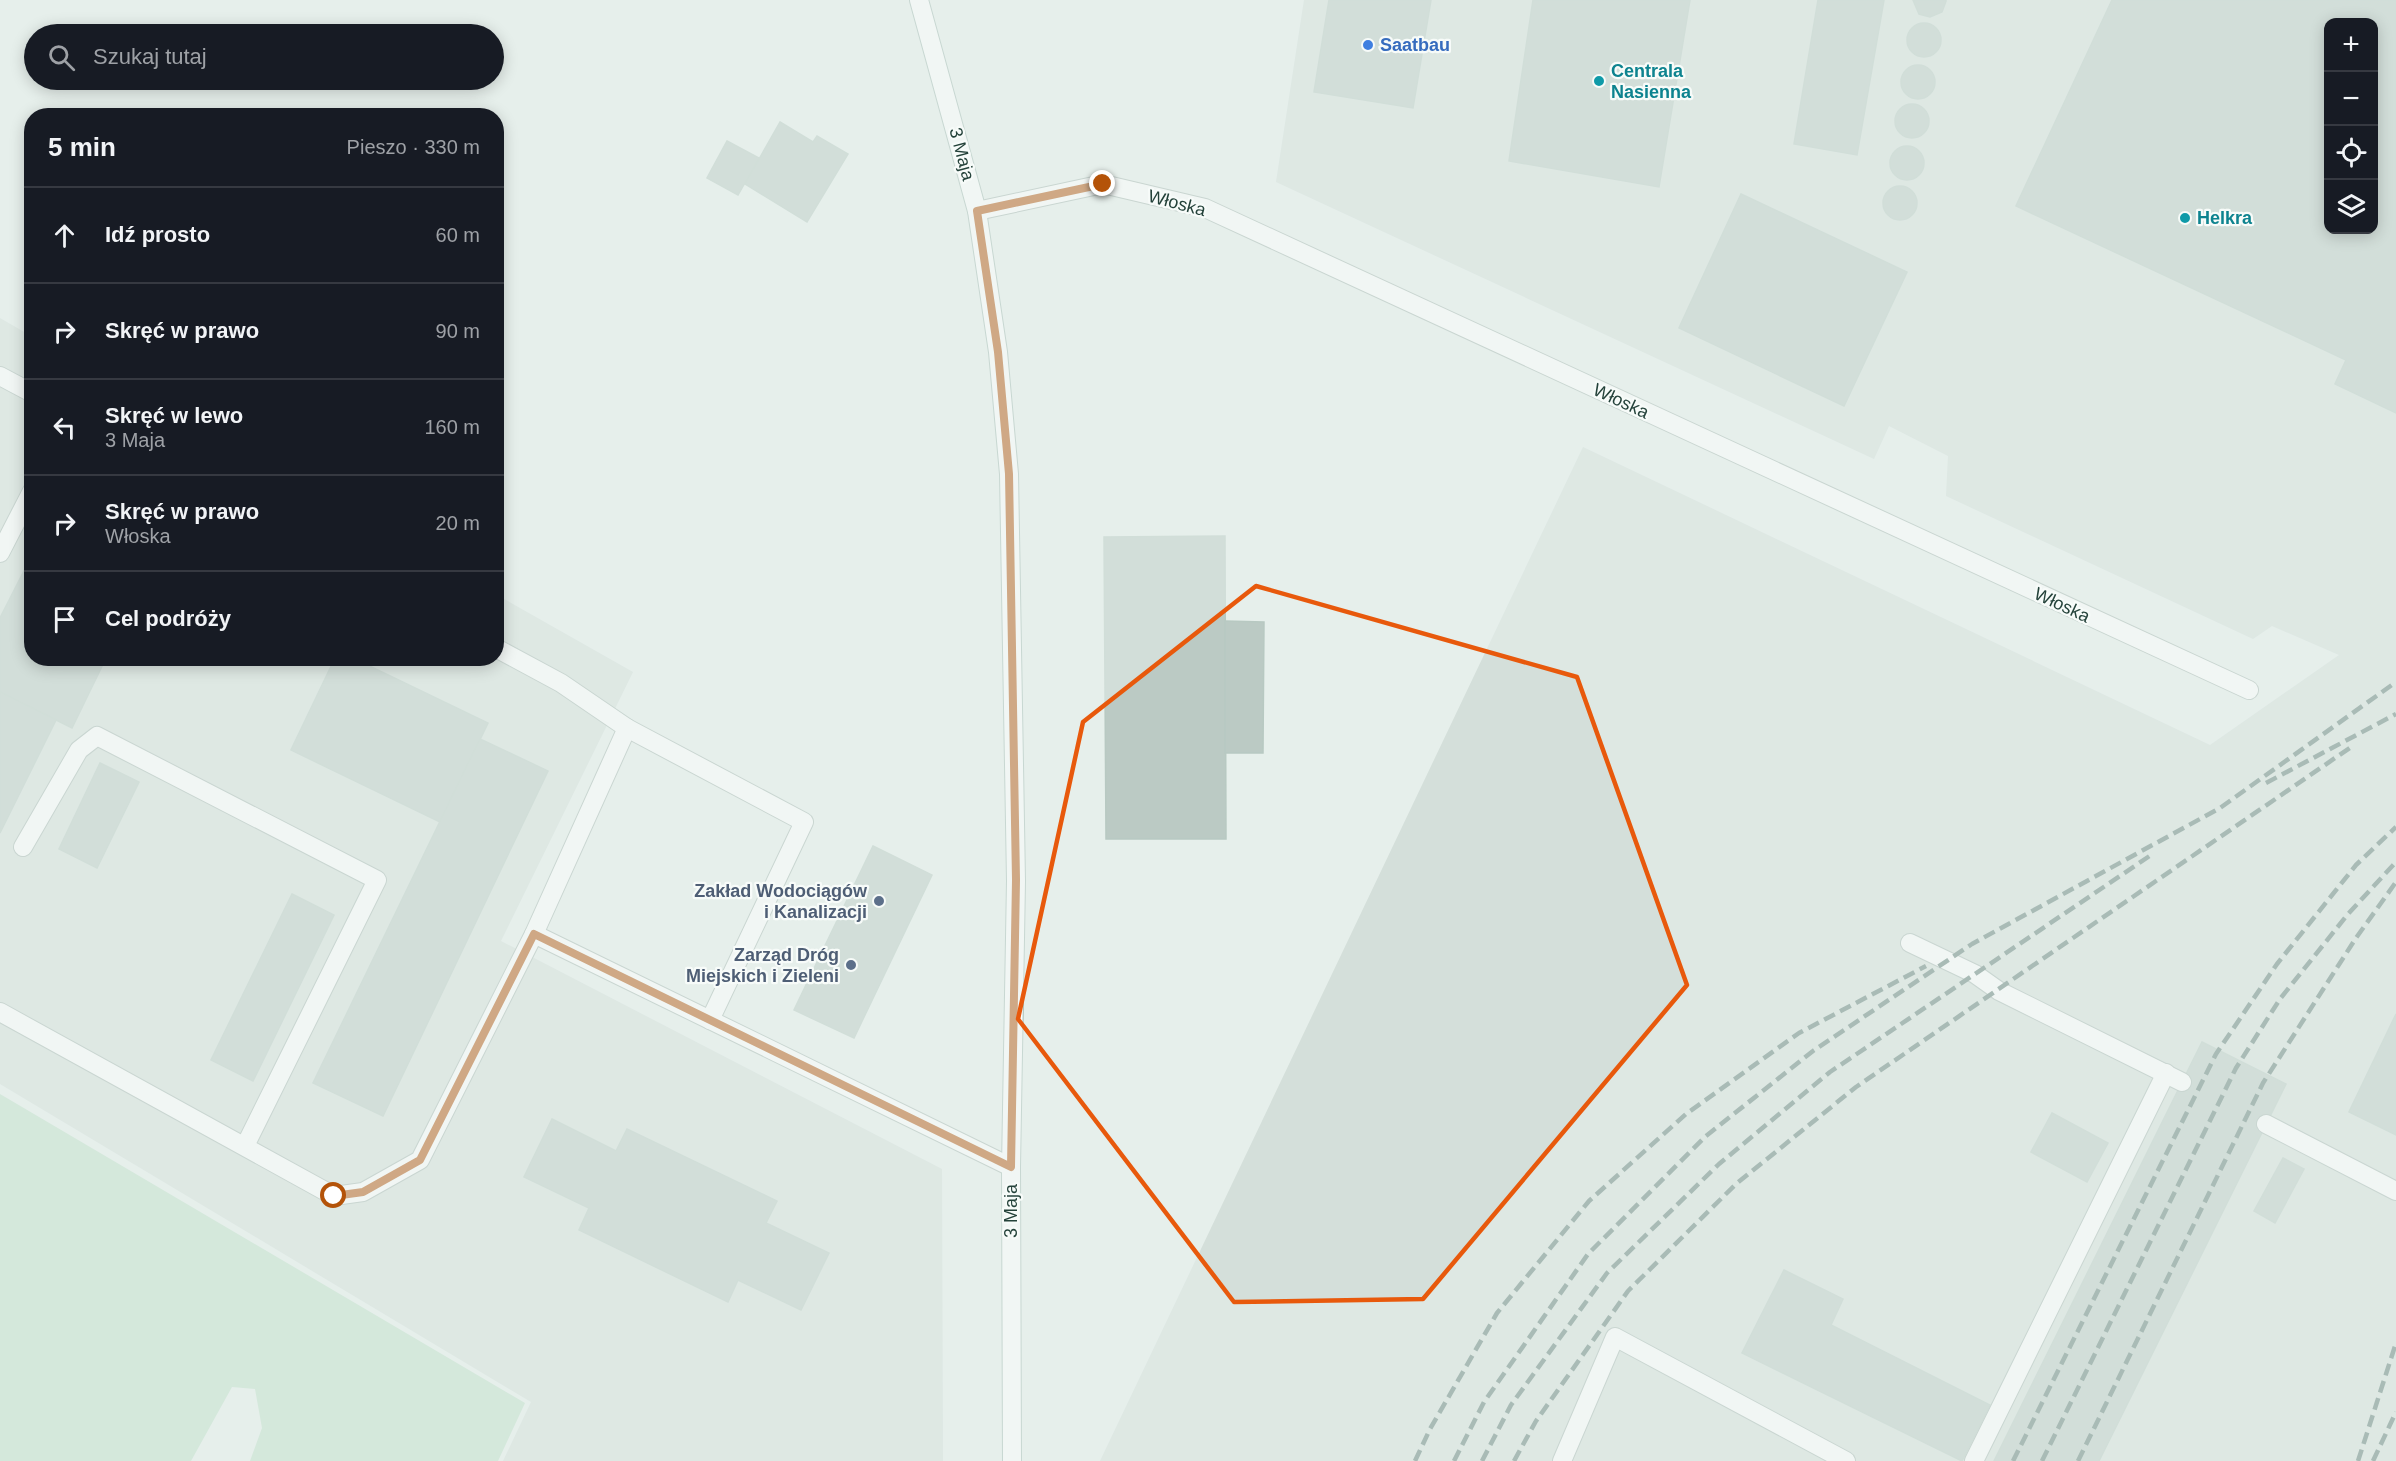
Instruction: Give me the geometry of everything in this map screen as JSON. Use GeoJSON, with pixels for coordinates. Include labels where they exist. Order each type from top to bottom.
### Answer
{"type":"FeatureCollection","features":[{"type":"Feature","properties":{"kind":"street","name":"3 Maja"},"geometry":{"type":"LineString","coordinates":[[919,0],[977,211],[998,352],[1009,474],[1016,880],[1011,1167],[1012,1461]]}},
{"type":"Feature","properties":{"kind":"street","name":"Włoska"},"geometry":{"type":"LineString","coordinates":[[977,211],[1103,184],[1204,208],[2249,690]]}},
{"type":"Feature","properties":{"kind":"street"},"geometry":{"type":"LineString","coordinates":[[0,376],[24,389]]}},
{"type":"Feature","properties":{"kind":"street"},"geometry":{"type":"LineString","coordinates":[[0,553],[24,506]]}},
{"type":"Feature","properties":{"kind":"street"},"geometry":{"type":"LineString","coordinates":[[504,652],[561,683],[627,728],[804,822],[710,1020]]}},
{"type":"Feature","properties":{"kind":"street"},"geometry":{"type":"LineString","coordinates":[[0,1012],[334,1196],[363,1192],[420,1160],[534,934],[627,728]]}},
{"type":"Feature","properties":{"kind":"street"},"geometry":{"type":"LineString","coordinates":[[23,848],[79,750],[97,736],[377,880],[245,1146]]}},
{"type":"Feature","properties":{"kind":"street"},"geometry":{"type":"LineString","coordinates":[[534,934],[1011,1167]]}},
{"type":"Feature","properties":{"kind":"street"},"geometry":{"type":"LineString","coordinates":[[1910,943],[1975,974],[2000,991],[2174,1078],[1974,1461]]}},
{"type":"Feature","properties":{"kind":"street"},"geometry":{"type":"LineString","coordinates":[[2266,1124],[2396,1191]]}},
{"type":"Feature","properties":{"kind":"street"},"geometry":{"type":"LineString","coordinates":[[1562,1461],[1615,1337],[1846,1461]]}},
{"type":"Feature","properties":{"kind":"highlighted area"},"geometry":{"type":"Polygon","coordinates":[[[1256,586],[1577,677],[1687,985],[1423,1299],[1234,1302],[1018,1019],[1083,722],[1256,586]]]}},
{"type":"Feature","properties":{"kind":"shaded area"},"geometry":{"type":"Polygon","coordinates":[[[1304,0],[2396,0],[2396,1461],[1100,1461],[1583,447],[2210,745],[2339,655],[2272,626],[2253,639],[1946,496],[1948,456],[1889,426],[1874,459],[1276,182],[1304,0]]]}},
{"type":"Feature","properties":{"kind":"shaded area"},"geometry":{"type":"Polygon","coordinates":[[[0,318],[24,332],[24,666],[504,666],[504,599],[633,672],[501,941],[942,1169],[943,1461],[503,1461],[531,1402],[0,1084],[0,318]]]}},
{"type":"Feature","properties":{"kind":"green space"},"geometry":{"type":"Polygon","coordinates":[[[0,1094],[525,1403],[498,1461],[250,1461],[262,1428],[255,1389],[232,1387],[191,1461],[0,1461],[0,1094]]]}},
{"type":"Feature","properties":{"kind":"building"},"geometry":{"type":"Polygon","coordinates":[[[1329,0],[1431,0],[1413,108],[1314,92],[1329,0]]]}},
{"type":"Feature","properties":{"kind":"building","name":"Centrala Nasienna"},"geometry":{"type":"Polygon","coordinates":[[[1533,0],[1690,0],[1659,187],[1509,161],[1533,0]]]}},
{"type":"Feature","properties":{"kind":"building"},"geometry":{"type":"Polygon","coordinates":[[[1818,0],[1884,0],[1857,155],[1794,144],[1818,0]]]}},
{"type":"Feature","properties":{"kind":"building"},"geometry":{"type":"Polygon","coordinates":[[[1913,0],[1946,1],[1942,12],[1930,17],[1919,14],[1913,0]]]}},
{"type":"Feature","properties":{"kind":"building","name":"Helkra"},"geometry":{"type":"Polygon","coordinates":[[[2112,0],[2396,0],[2396,413],[2335,384],[2346,360],[2016,206],[2112,0]]]}},
{"type":"Feature","properties":{"kind":"building"},"geometry":{"type":"Polygon","coordinates":[[[1924,23],[1936,28],[1941,40],[1936,52],[1924,57],[1912,52],[1907,40],[1912,28],[1924,23]]]}},
{"type":"Feature","properties":{"kind":"building"},"geometry":{"type":"Polygon","coordinates":[[[1918,65],[1930,70],[1935,82],[1930,94],[1918,99],[1906,94],[1901,82],[1906,70],[1918,65]]]}},
{"type":"Feature","properties":{"kind":"building"},"geometry":{"type":"Polygon","coordinates":[[[1912,104],[1924,109],[1929,121],[1924,133],[1912,138],[1900,133],[1895,121],[1900,109],[1912,104]]]}},
{"type":"Feature","properties":{"kind":"building"},"geometry":{"type":"Polygon","coordinates":[[[780,122],[813,142],[817,136],[848,154],[807,222],[745,184],[780,122]]]}},
{"type":"Feature","properties":{"kind":"building"},"geometry":{"type":"Polygon","coordinates":[[[727,141],[759,158],[738,195],[707,178],[727,141]]]}},
{"type":"Feature","properties":{"kind":"building"},"geometry":{"type":"Polygon","coordinates":[[[1907,146],[1919,151],[1924,163],[1919,175],[1907,180],[1895,175],[1890,163],[1895,151],[1907,146]]]}},
{"type":"Feature","properties":{"kind":"building"},"geometry":{"type":"Polygon","coordinates":[[[1900,186],[1912,191],[1917,203],[1912,215],[1900,220],[1888,215],[1883,203],[1888,191],[1900,186]]]}},
{"type":"Feature","properties":{"kind":"building"},"geometry":{"type":"Polygon","coordinates":[[[1741,194],[1907,272],[1844,406],[1679,328],[1741,194]]]}},
{"type":"Feature","properties":{"kind":"building"},"geometry":{"type":"Polygon","coordinates":[[[1225,536],[1226,839],[1106,839],[1104,537],[1225,536]]]}},
{"type":"Feature","properties":{"kind":"building"},"geometry":{"type":"Polygon","coordinates":[[[24,571],[24,666],[102,666],[72,728],[0,692],[0,618],[24,571]]]}},
{"type":"Feature","properties":{"kind":"building"},"geometry":{"type":"Polygon","coordinates":[[[1225,621],[1264,622],[1263,753],[1225,753],[1225,621]]]}},
{"type":"Feature","properties":{"kind":"building"},"geometry":{"type":"Polygon","coordinates":[[[331,666],[370,666],[488,723],[440,822],[291,750],[331,666]]]}},
{"type":"Feature","properties":{"kind":"building"},"geometry":{"type":"Polygon","coordinates":[[[0,692],[56,720],[0,833],[0,692]]]}},
{"type":"Feature","properties":{"kind":"building"},"geometry":{"type":"Polygon","coordinates":[[[480,739],[548,771],[383,1116],[313,1083],[480,739]]]}},
{"type":"Feature","properties":{"kind":"building"},"geometry":{"type":"Polygon","coordinates":[[[100,763],[139,782],[97,868],[59,849],[100,763]]]}},
{"type":"Feature","properties":{"kind":"building"},"geometry":{"type":"Polygon","coordinates":[[[873,846],[932,875],[854,1038],[794,1010],[873,846]]]}},
{"type":"Feature","properties":{"kind":"building"},"geometry":{"type":"Polygon","coordinates":[[[292,894],[334,915],[253,1081],[211,1060],[292,894]]]}},
{"type":"Feature","properties":{"kind":"building"},"geometry":{"type":"Polygon","coordinates":[[[2396,1014],[2396,1135],[2349,1112],[2396,1014]]]}},
{"type":"Feature","properties":{"kind":"building"},"geometry":{"type":"Polygon","coordinates":[[[2202,1042],[2286,1084],[2099,1461],[1994,1461],[2202,1042]]]}},
{"type":"Feature","properties":{"kind":"building"},"geometry":{"type":"Polygon","coordinates":[[[2052,1113],[2108,1143],[2087,1182],[2031,1152],[2052,1113]]]}},
{"type":"Feature","properties":{"kind":"building"},"geometry":{"type":"Polygon","coordinates":[[[552,1119],[616,1151],[627,1129],[777,1201],[766,1223],[829,1253],[801,1310],[738,1280],[728,1302],[579,1230],[589,1208],[524,1177],[552,1119]]]}},
{"type":"Feature","properties":{"kind":"building"},"geometry":{"type":"Polygon","coordinates":[[[2283,1158],[2304,1169],[2275,1223],[2254,1211],[2283,1158]]]}},
{"type":"Feature","properties":{"kind":"building"},"geometry":{"type":"Polygon","coordinates":[[[1784,1270],[1843,1299],[1831,1325],[1990,1405],[1962,1461],[1742,1353],[1784,1270]]]}},
{"type":"Feature","properties":{"kind":"railway"},"geometry":{"type":"LineString","coordinates":[[1454,1461],[1484,1402],[1588,1254],[1706,1136],[1813,1051],[1972,944],[2220,808],[2396,682]]}},
{"type":"Feature","properties":{"kind":"railway"},"geometry":{"type":"LineString","coordinates":[[2266,783],[2396,714]]}},
{"type":"Feature","properties":{"kind":"railway"},"geometry":{"type":"LineString","coordinates":[[1514,1461],[1536,1421],[1628,1291],[1736,1184],[1856,1087],[2354,745]]}},
{"type":"Feature","properties":{"kind":"railway"},"geometry":{"type":"LineString","coordinates":[[2013,1461],[2216,1054],[2277,964],[2356,865],[2396,827]]}},
{"type":"Feature","properties":{"kind":"railway"},"geometry":{"type":"LineString","coordinates":[[1482,1461],[1511,1405],[1607,1273],[1719,1164],[1830,1072],[2154,853]]}},
{"type":"Feature","properties":{"kind":"railway"},"geometry":{"type":"LineString","coordinates":[[2042,1461],[2236,1068],[2280,999],[2348,914],[2396,862]]}},
{"type":"Feature","properties":{"kind":"railway"},"geometry":{"type":"LineString","coordinates":[[2078,1461],[2263,1083],[2356,938],[2396,882]]}},
{"type":"Feature","properties":{"kind":"railway"},"geometry":{"type":"LineString","coordinates":[[1415,1461],[1430,1429],[1497,1313],[1589,1201],[1686,1114],[1799,1033],[1926,966]]}},
{"type":"Feature","properties":{"kind":"railway"},"geometry":{"type":"LineString","coordinates":[[2358,1461],[2396,1343]]}},
{"type":"Feature","properties":{"kind":"railway"},"geometry":{"type":"LineString","coordinates":[[2373,1461],[2396,1412]]}},
{"type":"Feature","properties":{"kind":"place","name":"Saatbau"},"geometry":{"type":"Point","coordinates":[1368,45]}},
{"type":"Feature","properties":{"kind":"place","name":"Centrala Nasienna"},"geometry":{"type":"Point","coordinates":[1599,81]}},
{"type":"Feature","properties":{"kind":"place","name":"Helkra"},"geometry":{"type":"Point","coordinates":[2185,218]}},
{"type":"Feature","properties":{"kind":"place","name":"Zakład Wodociągów i Kanalizacji"},"geometry":{"type":"Point","coordinates":[879,901]}},
{"type":"Feature","properties":{"kind":"place","name":"Zarząd Dróg Miejskich i Zieleni"},"geometry":{"type":"Point","coordinates":[851,965]}},
{"type":"Feature","properties":{"kind":"route"},"geometry":{"type":"LineString","coordinates":[[334,1196],[363,1192],[420,1160],[534,934],[1011,1167],[1016,880],[1009,474],[998,352],[977,211],[1103,184]]}}]}
